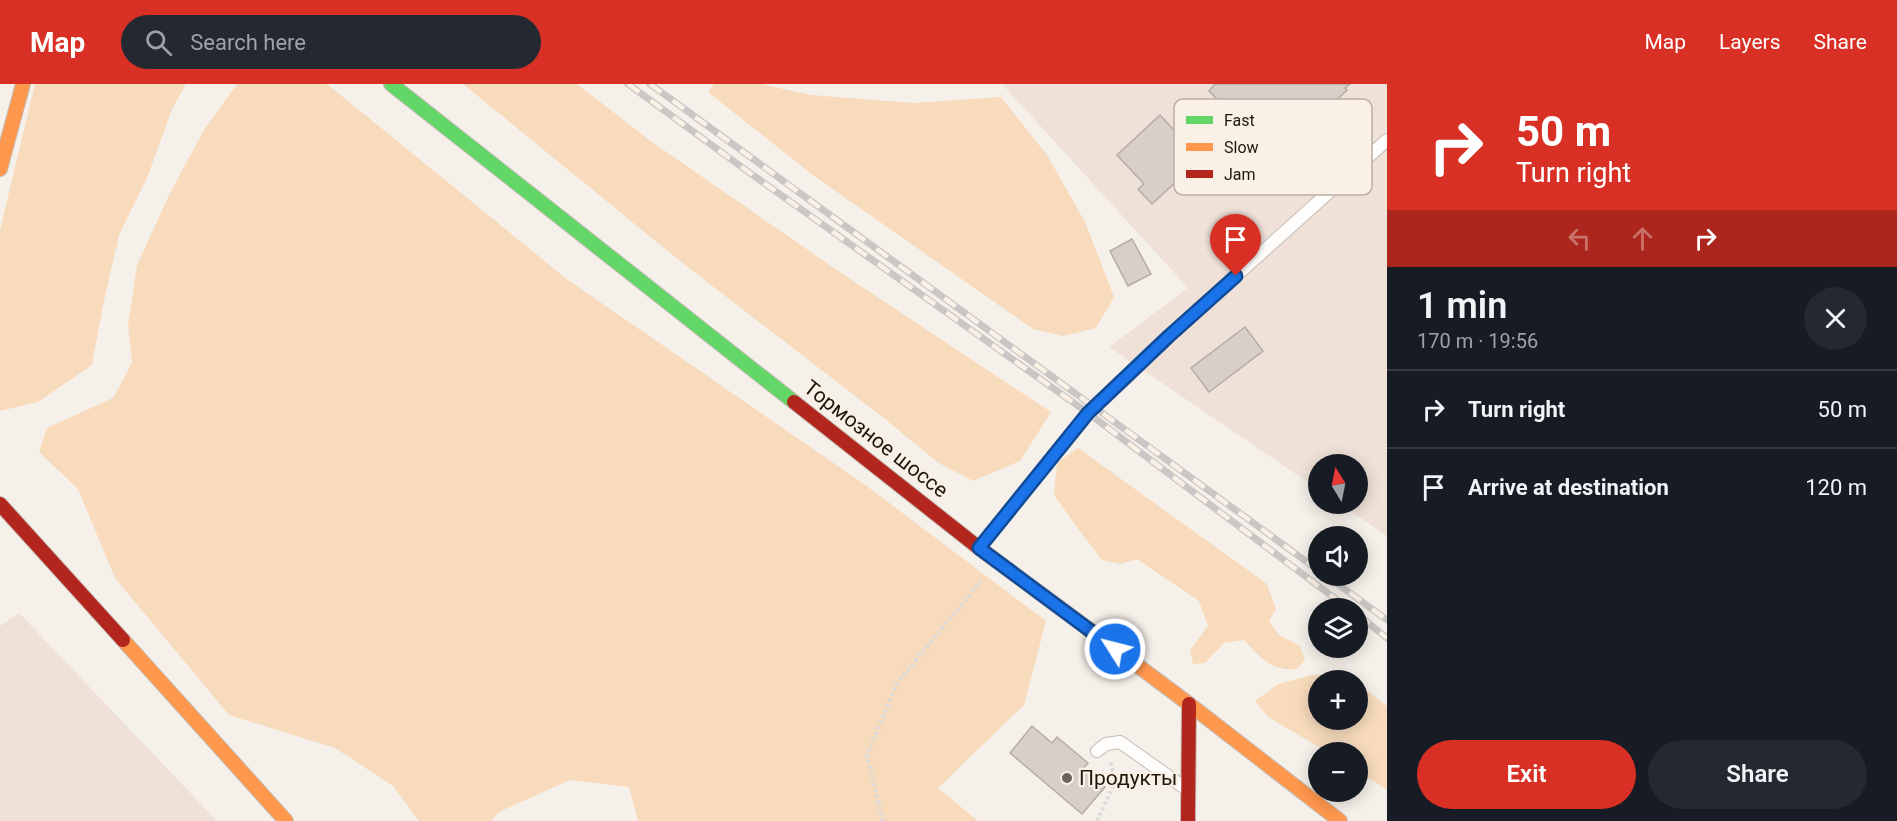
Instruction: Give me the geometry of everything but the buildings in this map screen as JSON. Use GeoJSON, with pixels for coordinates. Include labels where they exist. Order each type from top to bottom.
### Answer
{"type":"FeatureCollection","features":[{"type":"Feature","properties":{"kind":"street"},"geometry":{"type":"LineString","coordinates":[[0,169],[22,84]]}},
{"type":"Feature","properties":{"kind":"street","name":"Тормозное шоссе"},"geometry":{"type":"LineString","coordinates":[[391,84],[979,548],[1189,704],[1340,821]]}},
{"type":"Feature","properties":{"kind":"street"},"geometry":{"type":"LineString","coordinates":[[0,504],[286,821]]}},
{"type":"Feature","properties":{"kind":"street"},"geometry":{"type":"LineString","coordinates":[[1188,821],[1189,704]]}},
{"type":"Feature","properties":{"kind":"lane"},"geometry":{"type":"LineString","coordinates":[[1372,153],[1387,140]]}},
{"type":"Feature","properties":{"kind":"lane"},"geometry":{"type":"LineString","coordinates":[[979,548],[1088,413],[1169,336],[1326,195]]}},
{"type":"Feature","properties":{"kind":"lane"},"geometry":{"type":"LineString","coordinates":[[1102,748],[1120,742],[1188,790]]}},
{"type":"Feature","properties":{"kind":"path"},"geometry":{"type":"LineString","coordinates":[[883,821],[867,755],[897,683],[997,561]]}},
{"type":"Feature","properties":{"kind":"path"},"geometry":{"type":"LineString","coordinates":[[1097,821],[1115,782],[1102,748]]}},
{"type":"Feature","properties":{"kind":"shaded area"},"geometry":{"type":"Polygon","coordinates":[[[35,84],[186,84],[172,109],[147,178],[119,235],[92,365],[38,402],[0,411],[0,230],[35,84]]]}},
{"type":"Feature","properties":{"kind":"shaded area"},"geometry":{"type":"Polygon","coordinates":[[[237,84],[327,84],[568,280],[864,484],[1046,621],[1024,705],[938,788],[978,821],[638,821],[629,787],[570,780],[499,812],[491,821],[419,821],[393,786],[335,748],[229,715],[115,578],[78,489],[39,452],[47,428],[113,398],[132,363],[128,325],[137,265],[170,193],[204,130],[237,84]]]}},
{"type":"Feature","properties":{"kind":"shaded area"},"geometry":{"type":"Polygon","coordinates":[[[463,84],[577,84],[652,142],[844,275],[1051,412],[1020,461],[973,481],[937,462],[885,419],[680,261],[463,84]]]}},
{"type":"Feature","properties":{"kind":"shaded area"},"geometry":{"type":"Polygon","coordinates":[[[714,84],[761,84],[811,95],[913,103],[1001,97],[1047,155],[1085,222],[1114,297],[1096,328],[1063,336],[1033,329],[814,176],[708,92],[714,84]]]}},
{"type":"Feature","properties":{"kind":"shaded area"},"geometry":{"type":"Polygon","coordinates":[[[1002,84],[1387,84],[1387,536],[1355,514],[1368,514],[1368,454],[1308,454],[1308,482],[1109,347],[1188,288],[1002,84]]]}},
{"type":"Feature","properties":{"kind":"shaded area"},"geometry":{"type":"Polygon","coordinates":[[[1078,448],[1267,584],[1276,609],[1269,621],[1279,635],[1300,646],[1305,660],[1297,669],[1279,668],[1266,662],[1244,640],[1224,643],[1205,663],[1193,664],[1190,650],[1208,626],[1199,601],[1137,559],[1120,564],[1102,560],[1054,495],[1057,463],[1078,448]]]}},
{"type":"Feature","properties":{"kind":"shaded area"},"geometry":{"type":"Polygon","coordinates":[[[19,613],[217,821],[0,821],[0,626],[19,613]]]}},
{"type":"Feature","properties":{"kind":"shaded area"},"geometry":{"type":"Polygon","coordinates":[[[1308,676],[1308,730],[1368,730],[1368,692],[1387,706],[1387,790],[1368,778],[1368,742],[1310,742],[1268,717],[1255,701],[1278,684],[1308,676]]]}},
{"type":"Feature","properties":{"kind":"railway"},"geometry":{"type":"LineString","coordinates":[[628,84],[1088,413],[1334,598]]}},
{"type":"Feature","properties":{"kind":"railway"},"geometry":{"type":"LineString","coordinates":[[650,84],[1308,563]]}},
{"type":"Feature","properties":{"kind":"railway"},"geometry":{"type":"LineString","coordinates":[[1341,586],[1387,620]]}},
{"type":"Feature","properties":{"kind":"railway"},"geometry":{"type":"LineString","coordinates":[[1368,623],[1387,638]]}},
{"type":"Feature","properties":{"kind":"traffic: fast"},"geometry":{"type":"LineString","coordinates":[[391,84],[794,402]]}},
{"type":"Feature","properties":{"kind":"traffic: slow"},"geometry":{"type":"LineString","coordinates":[[0,169],[23,84]]}},
{"type":"Feature","properties":{"kind":"traffic: slow"},"geometry":{"type":"LineString","coordinates":[[123,640],[286,821]]}},
{"type":"Feature","properties":{"kind":"traffic: slow"},"geometry":{"type":"LineString","coordinates":[[1106,642],[1340,821]]}},
{"type":"Feature","properties":{"kind":"traffic: jam"},"geometry":{"type":"LineString","coordinates":[[794,402],[979,548],[1106,642]]}},
{"type":"Feature","properties":{"kind":"traffic: jam"},"geometry":{"type":"LineString","coordinates":[[0,504],[123,640]]}},
{"type":"Feature","properties":{"kind":"traffic: jam"},"geometry":{"type":"LineString","coordinates":[[1188,821],[1189,704]]}},
{"type":"Feature","properties":{"kind":"place","name":"Продукты"},"geometry":{"type":"Point","coordinates":[1067,778]}},
{"type":"Feature","properties":{"kind":"route"},"geometry":{"type":"LineString","coordinates":[[1115,649],[979,548],[1088,413],[1236,276]]}}]}
